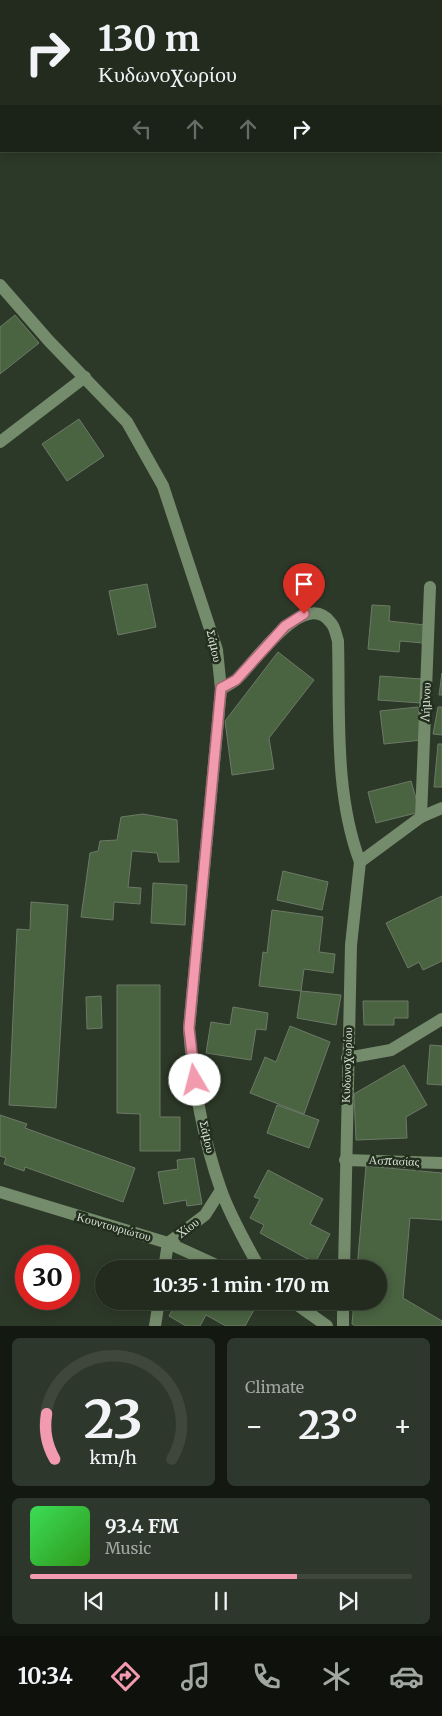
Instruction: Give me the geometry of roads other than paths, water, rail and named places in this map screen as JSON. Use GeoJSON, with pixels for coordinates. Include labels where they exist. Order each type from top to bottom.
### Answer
{"type":"FeatureCollection","features":[{"type":"Feature","properties":{"kind":"street","name":"Σάμου"},"geometry":{"type":"LineString","coordinates":[[0,285],[127,422],[163,486],[217,650],[221,688],[189,1028],[192,1066],[211,1156],[221,1190],[236,1225],[255,1260]]}},
{"type":"Feature","properties":{"kind":"street"},"geometry":{"type":"LineString","coordinates":[[0,442],[85,377]]}},
{"type":"Feature","properties":{"kind":"street","name":"Λήμνου"},"geometry":{"type":"LineString","coordinates":[[421,818],[430,587]]}},
{"type":"Feature","properties":{"kind":"street","name":"Κυδωνοχωρίου"},"geometry":{"type":"LineString","coordinates":[[221,688],[236,680],[285,626],[304,614],[322,615],[332,623],[338,641],[344,805],[350,835],[360,862],[352,945],[347,1058],[344,1260]]}},
{"type":"Feature","properties":{"kind":"street"},"geometry":{"type":"LineString","coordinates":[[360,862],[421,818],[442,808]]}},
{"type":"Feature","properties":{"kind":"street"},"geometry":{"type":"LineString","coordinates":[[347,1058],[391,1050],[442,1019]]}},
{"type":"Feature","properties":{"kind":"street","name":"Ασπασίας"},"geometry":{"type":"LineString","coordinates":[[345,1160],[442,1163]]}},
{"type":"Feature","properties":{"kind":"street","name":"Χίου"},"geometry":{"type":"LineString","coordinates":[[165,1260],[168,1243],[205,1215],[221,1190]]}},
{"type":"Feature","properties":{"kind":"street","name":"Κουντουριώτου"},"geometry":{"type":"LineString","coordinates":[[0,1192],[168,1243],[205,1260]]}},
{"type":"Feature","properties":{"kind":"street"},"geometry":{"type":"LineString","coordinates":[[156,1326],[158,1310]]}},
{"type":"Feature","properties":{"kind":"street"},"geometry":{"type":"LineString","coordinates":[[305,1310],[327,1326]]}},
{"type":"Feature","properties":{"kind":"street"},"geometry":{"type":"LineString","coordinates":[[343,1326],[344,1310]]}}]}
